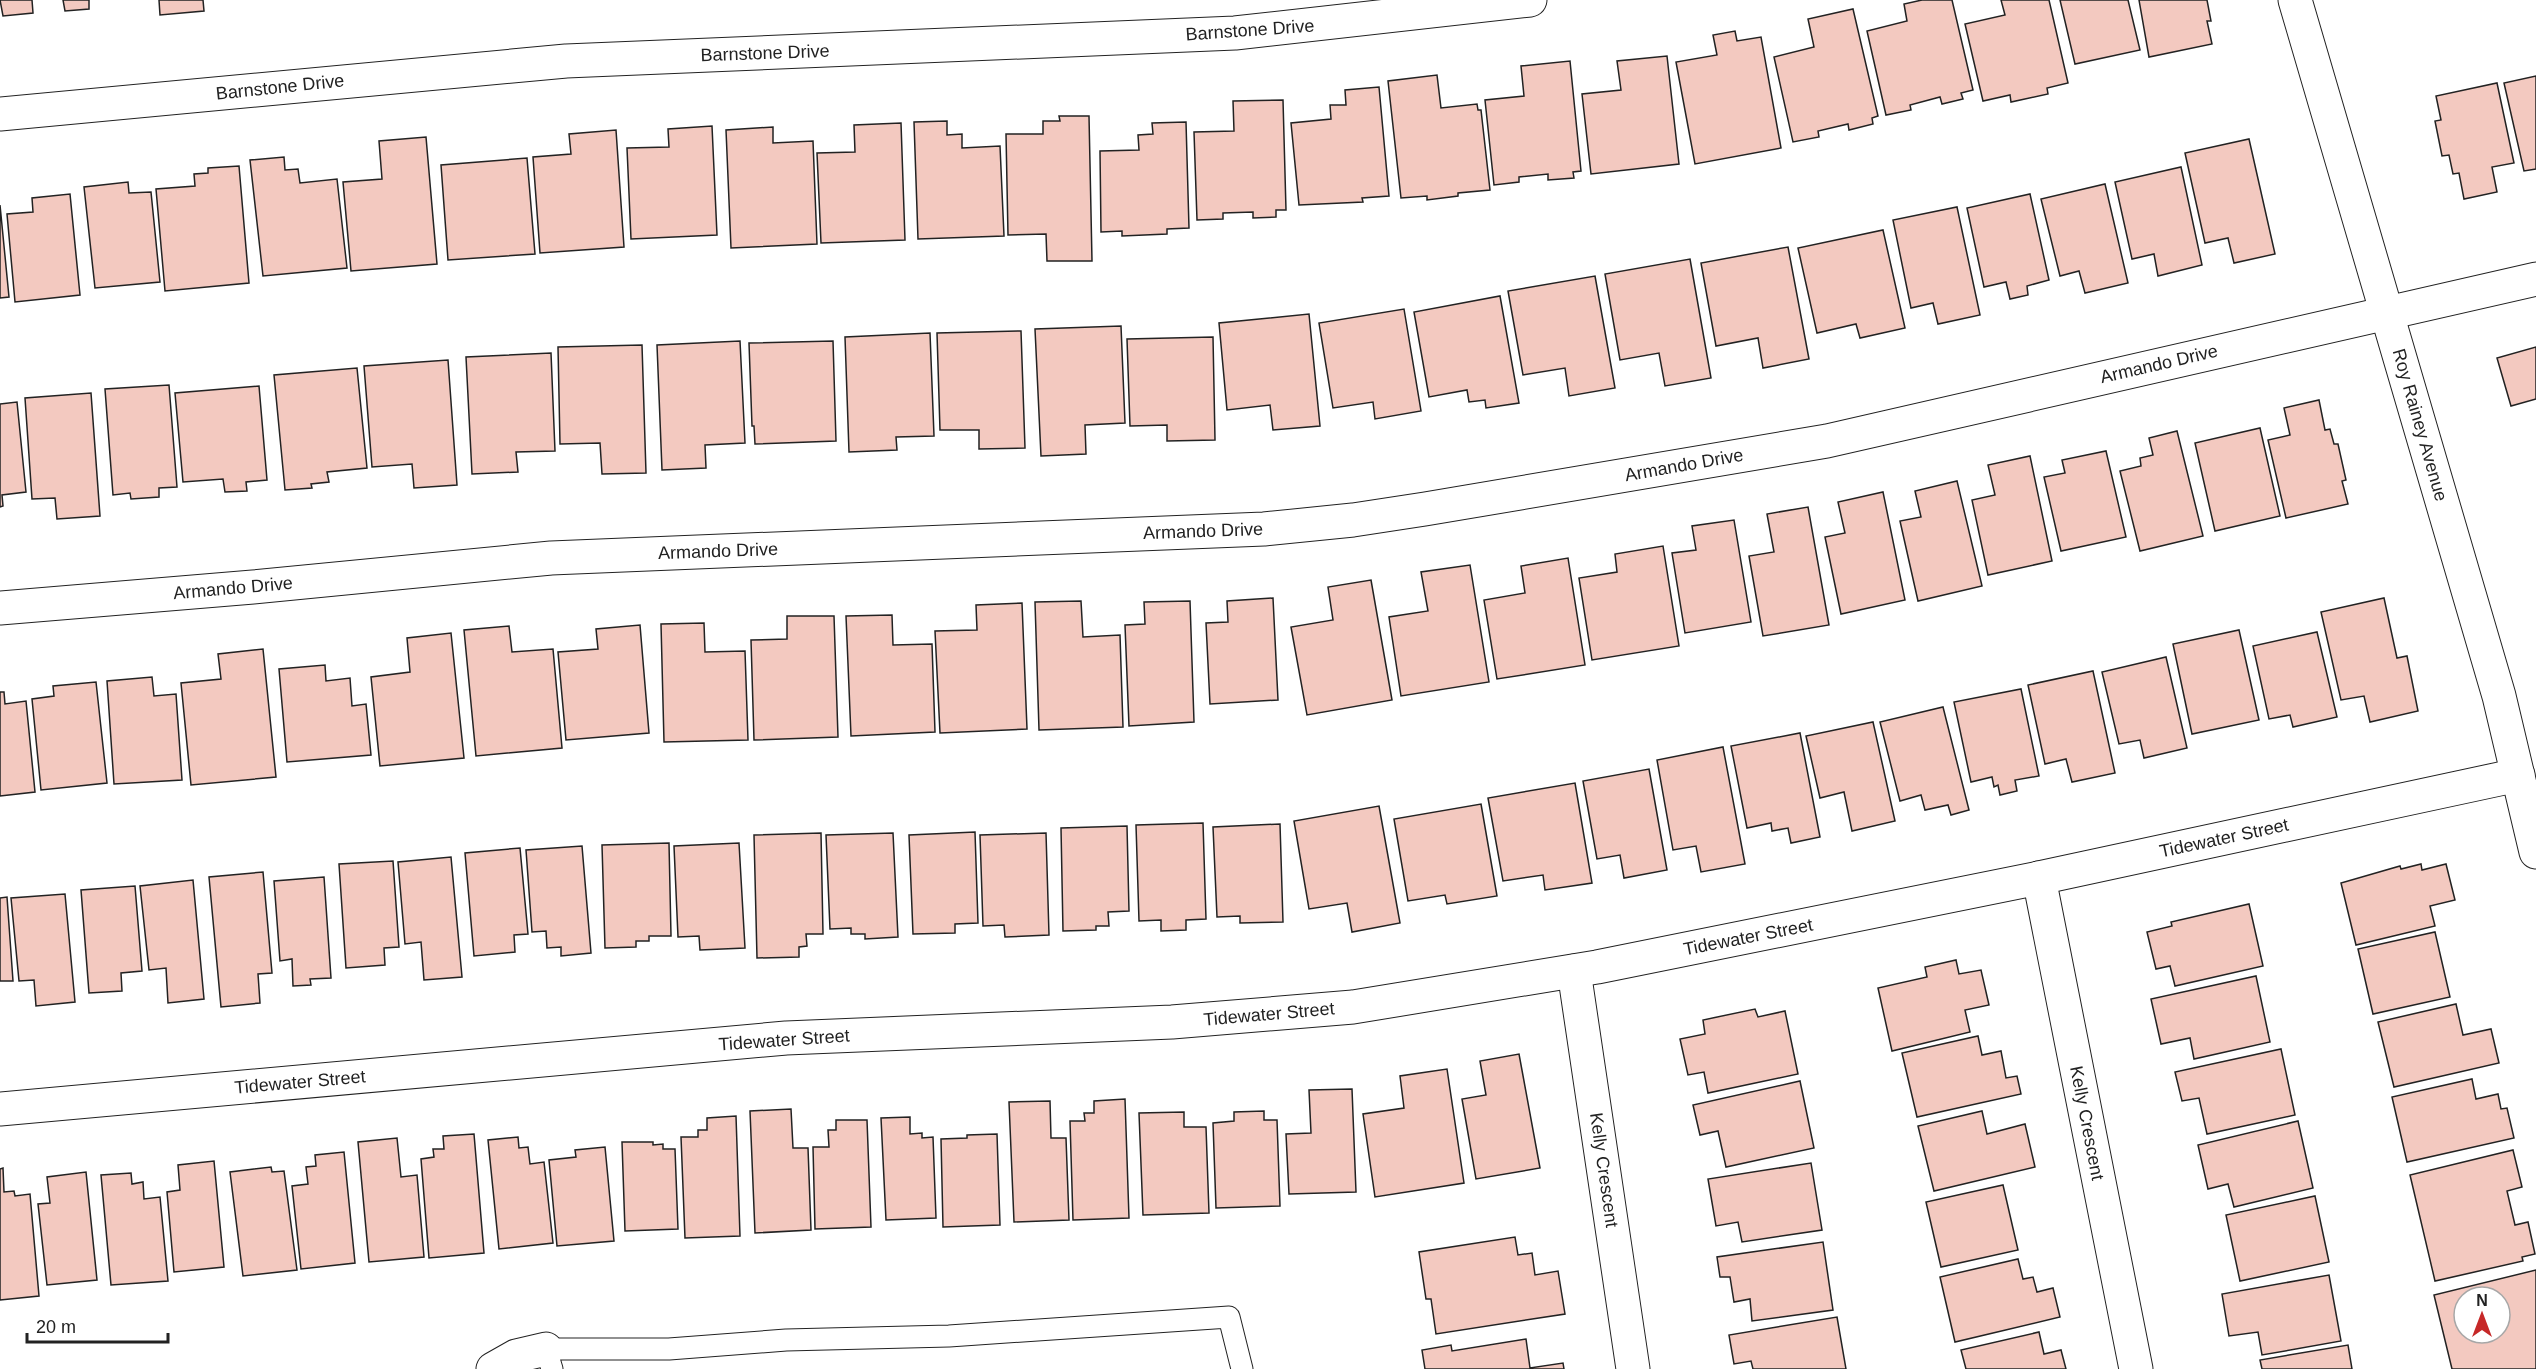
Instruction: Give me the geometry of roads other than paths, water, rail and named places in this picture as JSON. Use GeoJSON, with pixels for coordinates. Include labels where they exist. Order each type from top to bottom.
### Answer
{"type":"FeatureCollection","features":[{"type":"Feature","properties":{"kind":"street","name":"Barnstone Drive"},"geometry":{"type":"LineString","coordinates":[[0,114],[566,61],[1235,33],[1530,0]]}},
{"type":"Feature","properties":{"kind":"street","name":"Roy Rainey Avenue"},"geometry":{"type":"LineString","coordinates":[[2295,0],[2499,696],[2536,852]]}},
{"type":"Feature","properties":{"kind":"street","name":"Armando Drive"},"geometry":{"type":"LineString","coordinates":[[0,608],[253,587],[551,558],[1264,529],[1353,520],[1827,441],[2536,279]]}},
{"type":"Feature","properties":{"kind":"street","name":"Tidewater Street"},"geometry":{"type":"LineString","coordinates":[[0,1109],[786,1038],[1172,1022],[1353,1006],[1574,971],[2039,878],[2518,775]]}},
{"type":"Feature","properties":{"kind":"street","name":"Kelly Crescent"},"geometry":{"type":"LineString","coordinates":[[2039,878],[2136,1369]]}},
{"type":"Feature","properties":{"kind":"street","name":"Kelly Crescent"},"geometry":{"type":"LineString","coordinates":[[1574,971],[1634,1369]]}},
{"type":"Feature","properties":{"kind":"street"},"geometry":{"type":"LineString","coordinates":[[492,1369],[516,1356],[549,1359]]}},
{"type":"Feature","properties":{"kind":"lane"},"geometry":{"type":"LineString","coordinates":[[549,1359],[786,1340],[949,1336],[1229,1317],[1242,1369]]}}]}
